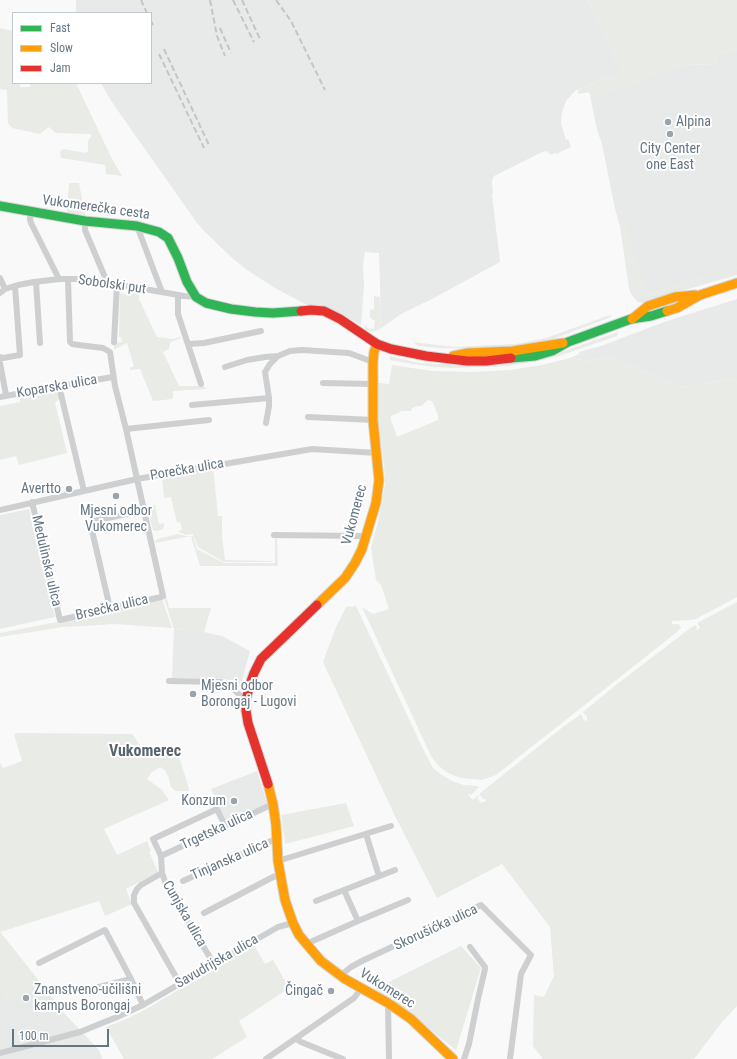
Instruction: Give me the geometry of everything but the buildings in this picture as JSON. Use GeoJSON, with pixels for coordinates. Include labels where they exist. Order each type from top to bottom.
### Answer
{"type":"FeatureCollection","features":[{"type":"Feature","properties":{"kind":"street","name":"Vukomerečka cesta"},"geometry":{"type":"LineString","coordinates":[[0,206],[85,221],[137,226],[159,232],[168,238],[196,297]]}},
{"type":"Feature","properties":{"kind":"street"},"geometry":{"type":"LineString","coordinates":[[30,212],[31,223],[59,279]]}},
{"type":"Feature","properties":{"kind":"street"},"geometry":{"type":"LineString","coordinates":[[85,221],[85,230],[107,282]]}},
{"type":"Feature","properties":{"kind":"street"},"geometry":{"type":"LineString","coordinates":[[137,226],[162,292]]}},
{"type":"Feature","properties":{"kind":"street"},"geometry":{"type":"LineString","coordinates":[[0,278],[3,291]]}},
{"type":"Feature","properties":{"kind":"street","name":"Sobolski put"},"geometry":{"type":"LineString","coordinates":[[3,291],[15,286],[36,282],[59,279],[88,279],[196,297]]}},
{"type":"Feature","properties":{"kind":"street"},"geometry":{"type":"LineString","coordinates":[[68,279],[70,342],[72,344],[104,348],[110,352],[115,386],[144,510],[90,522],[110,608]]}},
{"type":"Feature","properties":{"kind":"street"},"geometry":{"type":"LineString","coordinates":[[36,282],[40,343]]}},
{"type":"Feature","properties":{"kind":"street"},"geometry":{"type":"LineString","coordinates":[[196,297],[206,303],[255,312],[273,313],[311,310],[324,311],[340,319],[377,344],[398,351],[467,361],[486,361],[524,358],[552,351],[568,342],[631,319],[648,306],[675,297],[700,295],[737,283]]}},
{"type":"Feature","properties":{"kind":"street"},"geometry":{"type":"LineString","coordinates":[[114,342],[117,284]]}},
{"type":"Feature","properties":{"kind":"street"},"geometry":{"type":"LineString","coordinates":[[0,357],[3,358],[20,355],[15,286]]}},
{"type":"Feature","properties":{"kind":"street"},"geometry":{"type":"LineString","coordinates":[[178,295],[178,314],[201,384]]}},
{"type":"Feature","properties":{"kind":"street"},"geometry":{"type":"LineString","coordinates":[[188,344],[204,343],[261,331]]}},
{"type":"Feature","properties":{"kind":"street","name":"Vukomerec"},"geometry":{"type":"LineString","coordinates":[[377,344],[373,362],[373,420],[379,480],[376,503],[366,538],[361,552],[345,578],[261,659],[250,684],[246,700],[246,711],[248,723],[273,804],[280,875],[285,900],[293,923],[306,944],[321,960],[341,976],[361,989],[388,1003],[410,1019],[453,1059]]}},
{"type":"Feature","properties":{"kind":"street"},"geometry":{"type":"LineString","coordinates":[[225,367],[247,360],[278,356],[290,351],[302,350],[349,353],[373,362]]}},
{"type":"Feature","properties":{"kind":"street"},"geometry":{"type":"LineString","coordinates":[[266,423],[269,398],[265,372],[278,356]]}},
{"type":"Feature","properties":{"kind":"street"},"geometry":{"type":"LineString","coordinates":[[0,363],[3,396]]}},
{"type":"Feature","properties":{"kind":"street","name":"Koparska ulica"},"geometry":{"type":"LineString","coordinates":[[3,396],[114,377]]}},
{"type":"Feature","properties":{"kind":"street"},"geometry":{"type":"LineString","coordinates":[[323,383],[373,384]]}},
{"type":"Feature","properties":{"kind":"street"},"geometry":{"type":"LineString","coordinates":[[59,386],[84,491]]}},
{"type":"Feature","properties":{"kind":"street"},"geometry":{"type":"LineString","coordinates":[[192,405],[269,398]]}},
{"type":"Feature","properties":{"kind":"street"},"geometry":{"type":"LineString","coordinates":[[308,416],[373,420]]}},
{"type":"Feature","properties":{"kind":"street"},"geometry":{"type":"LineString","coordinates":[[126,430],[209,420]]}},
{"type":"Feature","properties":{"kind":"street","name":"Porečka ulica"},"geometry":{"type":"LineString","coordinates":[[0,510],[137,479],[312,449],[377,453]]}},
{"type":"Feature","properties":{"kind":"street","name":"Medulinska ulica"},"geometry":{"type":"LineString","coordinates":[[32,502],[60,620]]}},
{"type":"Feature","properties":{"kind":"street","name":"Brsečka ulica"},"geometry":{"type":"LineString","coordinates":[[60,620],[163,596],[144,510]]}},
{"type":"Feature","properties":{"kind":"street"},"geometry":{"type":"LineString","coordinates":[[274,535],[360,536],[366,538]]}},
{"type":"Feature","properties":{"kind":"street"},"geometry":{"type":"LineString","coordinates":[[169,681],[221,682],[228,685],[246,700]]}},
{"type":"Feature","properties":{"kind":"street","name":"Trgetska ulica"},"geometry":{"type":"LineString","coordinates":[[160,856],[273,804]]}},
{"type":"Feature","properties":{"kind":"street","name":"Cunjska ulica"},"geometry":{"type":"LineString","coordinates":[[214,964],[167,887],[162,873],[160,856],[153,839],[218,809],[225,826]]}},
{"type":"Feature","properties":{"kind":"street"},"geometry":{"type":"LineString","coordinates":[[278,861],[391,826]]}},
{"type":"Feature","properties":{"kind":"street"},"geometry":{"type":"LineString","coordinates":[[366,834],[379,876]]}},
{"type":"Feature","properties":{"kind":"street","name":"Tinjanska ulica"},"geometry":{"type":"LineString","coordinates":[[183,881],[276,839]]}},
{"type":"Feature","properties":{"kind":"street"},"geometry":{"type":"LineString","coordinates":[[316,901],[395,870]]}},
{"type":"Feature","properties":{"kind":"street"},"geometry":{"type":"LineString","coordinates":[[162,873],[141,885],[137,889],[134,895],[134,903],[180,984]]}},
{"type":"Feature","properties":{"kind":"street"},"geometry":{"type":"LineString","coordinates":[[204,913],[273,877],[280,875]]}},
{"type":"Feature","properties":{"kind":"street"},"geometry":{"type":"LineString","coordinates":[[344,890],[358,921]]}},
{"type":"Feature","properties":{"kind":"street"},"geometry":{"type":"LineString","coordinates":[[306,944],[408,900]]}},
{"type":"Feature","properties":{"kind":"street","name":"Skorušićka ulica"},"geometry":{"type":"LineString","coordinates":[[341,976],[351,967],[362,961],[481,905],[531,955],[521,974],[510,1059]]}},
{"type":"Feature","properties":{"kind":"street","name":"Savudrijska ulica"},"geometry":{"type":"LineString","coordinates":[[0,1053],[80,1032],[117,1017],[143,1005],[278,927],[293,923]]}},
{"type":"Feature","properties":{"kind":"street"},"geometry":{"type":"LineString","coordinates":[[39,963],[105,930],[143,1005]]}},
{"type":"Feature","properties":{"kind":"street"},"geometry":{"type":"LineString","coordinates":[[464,1059],[469,1044],[485,969],[470,947]]}},
{"type":"Feature","properties":{"kind":"street"},"geometry":{"type":"LineString","coordinates":[[59,992],[95,988],[130,979]]}},
{"type":"Feature","properties":{"kind":"street"},"geometry":{"type":"LineString","coordinates":[[267,1059],[354,998],[361,989]]}},
{"type":"Feature","properties":{"kind":"street"},"geometry":{"type":"LineString","coordinates":[[388,1003],[390,1059]]}},
{"type":"Feature","properties":{"kind":"street"},"geometry":{"type":"LineString","coordinates":[[296,1038],[301,1042],[343,1059]]}},
{"type":"Feature","properties":{"kind":"shaded area"},"geometry":{"type":"Polygon","coordinates":[[[76,0],[587,0],[622,72],[607,79],[606,77],[575,91],[566,101],[562,112],[561,123],[566,140],[568,139],[571,147],[551,155],[547,151],[542,152],[494,176],[492,181],[492,194],[500,262],[401,314],[380,329],[379,253],[365,252],[363,265],[364,286],[361,325],[328,307],[307,305],[275,288],[247,270],[204,231],[123,118],[102,84],[152,84],[152,12],[76,12],[76,0]]]}},
{"type":"Feature","properties":{"kind":"shaded area"},"geometry":{"type":"Polygon","coordinates":[[[587,0],[737,0],[737,49],[716,55],[715,64],[685,65],[642,79],[642,81],[592,96],[589,92],[578,94],[578,90],[606,77],[607,79],[622,72],[587,0]]]}},
{"type":"Feature","properties":{"kind":"shaded area"},"geometry":{"type":"Polygon","coordinates":[[[0,28],[12,31],[12,84],[20,84],[20,87],[30,87],[30,84],[76,84],[111,157],[122,176],[106,174],[105,165],[61,158],[60,153],[63,149],[86,153],[88,151],[88,141],[91,134],[56,133],[49,127],[40,134],[12,128],[8,123],[7,90],[0,89],[0,28]]]}},
{"type":"Feature","properties":{"kind":"shaded area"},"geometry":{"type":"Polygon","coordinates":[[[737,49],[737,275],[674,293],[649,302],[638,302],[631,294],[629,288],[620,226],[590,95],[592,96],[641,81],[641,79],[685,65],[715,64],[716,55],[737,49]]]}},
{"type":"Feature","properties":{"kind":"shaded area"},"geometry":{"type":"Polygon","coordinates":[[[69,183],[79,183],[85,215],[67,213],[69,183]]]}},
{"type":"Feature","properties":{"kind":"shaded area"},"geometry":{"type":"Polygon","coordinates":[[[625,221],[647,293],[737,266],[737,269],[651,297],[639,297],[632,291],[630,286],[621,222],[625,221]]]}},
{"type":"Feature","properties":{"kind":"shaded area"},"geometry":{"type":"Polygon","coordinates":[[[131,290],[139,292],[139,299],[157,337],[173,339],[181,338],[171,342],[169,349],[163,352],[179,386],[204,386],[206,389],[173,391],[173,399],[153,401],[140,369],[130,370],[130,368],[134,366],[127,343],[114,350],[113,343],[122,342],[121,337],[119,337],[120,293],[131,295],[131,290]]]}},
{"type":"Feature","properties":{"kind":"shaded area"},"geometry":{"type":"Polygon","coordinates":[[[374,296],[380,297],[381,316],[380,329],[373,332],[365,330],[365,325],[367,325],[367,328],[374,329],[375,320],[370,318],[370,310],[374,309],[374,296]]]}},
{"type":"Feature","properties":{"kind":"shaded area"},"geometry":{"type":"Polygon","coordinates":[[[737,299],[737,379],[720,380],[692,386],[678,387],[609,355],[590,361],[570,358],[579,354],[579,352],[601,346],[667,321],[737,299]]]}},
{"type":"Feature","properties":{"kind":"shaded area"},"geometry":{"type":"Polygon","coordinates":[[[610,315],[612,316],[545,342],[519,346],[481,349],[438,348],[418,346],[413,342],[454,347],[516,344],[546,338],[610,315]]]}},
{"type":"Feature","properties":{"kind":"shaded area"},"geometry":{"type":"Polygon","coordinates":[[[618,332],[617,336],[559,356],[507,366],[453,368],[434,367],[390,360],[390,356],[419,363],[487,364],[547,357],[618,332]]]}},
{"type":"Feature","properties":{"kind":"shaded area"},"geometry":{"type":"Polygon","coordinates":[[[609,355],[678,387],[692,386],[720,380],[737,379],[737,597],[696,619],[672,621],[672,624],[679,624],[681,628],[677,632],[496,775],[482,780],[461,778],[446,772],[431,756],[362,607],[373,614],[389,609],[381,585],[376,580],[371,548],[378,522],[385,484],[378,420],[378,383],[389,384],[392,365],[432,371],[473,372],[510,370],[542,365],[570,358],[590,361],[609,355]],[[428,400],[421,406],[412,408],[411,411],[402,411],[391,416],[397,437],[438,420],[438,415],[432,401],[428,400]]]}},
{"type":"Feature","properties":{"kind":"shaded area"},"geometry":{"type":"Polygon","coordinates":[[[53,391],[57,392],[60,399],[55,402],[67,453],[19,465],[16,456],[0,460],[0,406],[20,402],[20,396],[53,391]]]}},
{"type":"Feature","properties":{"kind":"shaded area"},"geometry":{"type":"Polygon","coordinates":[[[213,467],[218,516],[222,516],[222,535],[225,560],[272,561],[271,562],[224,562],[198,547],[193,534],[186,535],[178,531],[182,530],[180,522],[177,523],[171,497],[164,498],[162,478],[213,467]]]}},
{"type":"Feature","properties":{"kind":"shaded area"},"geometry":{"type":"Polygon","coordinates":[[[155,505],[159,524],[164,523],[163,529],[156,531],[153,530],[147,506],[155,505]]]}},
{"type":"Feature","properties":{"kind":"shaded area"},"geometry":{"type":"Polygon","coordinates":[[[29,509],[55,617],[0,629],[0,515],[29,509]]]}},
{"type":"Feature","properties":{"kind":"shaded area"},"geometry":{"type":"Polygon","coordinates":[[[178,534],[191,536],[155,543],[158,539],[178,534]]]}},
{"type":"Feature","properties":{"kind":"shaded area"},"geometry":{"type":"Polygon","coordinates":[[[191,536],[193,536],[197,549],[224,563],[274,563],[275,539],[277,538],[278,566],[200,566],[191,536]]]}},
{"type":"Feature","properties":{"kind":"shaded area"},"geometry":{"type":"Polygon","coordinates":[[[166,595],[169,608],[211,608],[204,632],[174,629],[164,598],[166,595]]]}},
{"type":"Feature","properties":{"kind":"shaded area"},"geometry":{"type":"Polygon","coordinates":[[[162,599],[172,628],[114,624],[63,627],[0,637],[0,633],[162,599]]]}},
{"type":"Feature","properties":{"kind":"shaded area"},"geometry":{"type":"Polygon","coordinates":[[[737,602],[737,1006],[722,1022],[694,1059],[543,1059],[533,1046],[534,995],[544,997],[554,976],[550,927],[502,864],[437,898],[395,816],[323,662],[336,627],[346,607],[356,606],[433,768],[452,781],[464,785],[479,787],[471,795],[468,795],[473,800],[478,795],[479,797],[477,798],[481,803],[486,801],[479,794],[581,714],[584,720],[587,721],[587,716],[583,712],[616,685],[689,629],[695,625],[697,627],[696,629],[698,630],[700,627],[697,623],[737,602]]]}},
{"type":"Feature","properties":{"kind":"shaded area"},"geometry":{"type":"Polygon","coordinates":[[[174,629],[204,632],[222,636],[250,651],[240,688],[238,689],[232,682],[226,679],[172,678],[174,629]]]}},
{"type":"Feature","properties":{"kind":"shaded area"},"geometry":{"type":"Polygon","coordinates":[[[14,734],[132,734],[142,748],[153,749],[155,753],[178,754],[189,791],[175,791],[171,787],[165,770],[160,767],[152,772],[147,779],[162,790],[169,800],[104,829],[117,855],[147,841],[151,851],[149,852],[158,872],[126,889],[132,904],[105,916],[99,901],[0,932],[0,762],[3,768],[22,761],[14,734]]]}},
{"type":"Feature","properties":{"kind":"shaded area"},"geometry":{"type":"Polygon","coordinates":[[[257,771],[267,804],[226,823],[211,789],[257,771]]]}},
{"type":"Feature","properties":{"kind":"shaded area"},"geometry":{"type":"Polygon","coordinates":[[[346,803],[354,826],[285,844],[281,815],[346,803]]]}},
{"type":"Feature","properties":{"kind":"shaded area","name":"Znanstveno-učilišni kampus Borongaj"},"geometry":{"type":"Polygon","coordinates":[[[0,932],[65,1014],[99,1050],[102,1059],[0,1059],[0,932]]]}},
{"type":"Feature","properties":{"kind":"shaded area"},"geometry":{"type":"Polygon","coordinates":[[[0,932],[40,982],[31,991],[5,1006],[0,986],[0,932]]]}},
{"type":"Feature","properties":{"kind":"shaded area"},"geometry":{"type":"Polygon","coordinates":[[[254,945],[265,964],[273,960],[289,988],[239,1021],[247,1037],[212,1059],[124,1059],[106,1027],[129,1018],[148,1008],[254,945]]]}},
{"type":"Feature","properties":{"kind":"shaded area"},"geometry":{"type":"Polygon","coordinates":[[[461,946],[481,968],[456,1050],[375,989],[461,946]]]}},
{"type":"Feature","properties":{"kind":"railway"},"geometry":{"type":"LineString","coordinates":[[141,0],[147,12]]}},
{"type":"Feature","properties":{"kind":"railway"},"geometry":{"type":"LineString","coordinates":[[210,0],[217,36],[225,56]]}},
{"type":"Feature","properties":{"kind":"railway"},"geometry":{"type":"LineString","coordinates":[[233,0],[254,42]]}},
{"type":"Feature","properties":{"kind":"railway"},"geometry":{"type":"LineString","coordinates":[[242,0],[260,39]]}},
{"type":"Feature","properties":{"kind":"railway"},"geometry":{"type":"LineString","coordinates":[[276,0],[291,21],[325,90]]}},
{"type":"Feature","properties":{"kind":"railway"},"geometry":{"type":"LineString","coordinates":[[220,28],[231,53]]}},
{"type":"Feature","properties":{"kind":"railway"},"geometry":{"type":"LineString","coordinates":[[164,49],[209,145]]}},
{"type":"Feature","properties":{"kind":"railway"},"geometry":{"type":"LineString","coordinates":[[159,54],[204,148]]}},
{"type":"Feature","properties":{"kind":"traffic: fast"},"geometry":{"type":"LineString","coordinates":[[0,206],[85,221],[137,226],[159,232],[168,238],[178,258],[187,282],[196,297],[206,303],[231,309],[255,312],[273,313],[301,311]]}},
{"type":"Feature","properties":{"kind":"traffic: fast"},"geometry":{"type":"LineString","coordinates":[[511,358],[535,356],[552,351],[568,342],[631,319],[651,316],[667,311]]}},
{"type":"Feature","properties":{"kind":"traffic: slow"},"geometry":{"type":"LineString","coordinates":[[667,311],[677,308],[700,295],[737,283]]}},
{"type":"Feature","properties":{"kind":"traffic: slow"},"geometry":{"type":"LineString","coordinates":[[632,319],[648,306],[675,297],[695,295]]}},
{"type":"Feature","properties":{"kind":"traffic: slow"},"geometry":{"type":"LineString","coordinates":[[453,356],[468,353],[513,351],[563,343]]}},
{"type":"Feature","properties":{"kind":"traffic: slow"},"geometry":{"type":"LineString","coordinates":[[317,605],[345,578],[355,563],[362,549],[376,503],[379,480],[373,420],[373,362],[377,344]]}},
{"type":"Feature","properties":{"kind":"traffic: slow"},"geometry":{"type":"LineString","coordinates":[[268,784],[273,804],[278,861],[285,900],[299,935],[321,961],[345,979],[388,1003],[411,1019],[453,1059]]}},
{"type":"Feature","properties":{"kind":"traffic: jam"},"geometry":{"type":"LineString","coordinates":[[301,311],[324,311],[340,319],[377,344],[391,349],[426,356],[467,361],[486,361],[511,358]]}},
{"type":"Feature","properties":{"kind":"traffic: jam"},"geometry":{"type":"LineString","coordinates":[[268,784],[248,723],[246,700],[250,684],[261,659],[317,605]]}},
{"type":"Feature","properties":{"kind":"place","name":"Alpina"},"geometry":{"type":"Point","coordinates":[668,122]}},
{"type":"Feature","properties":{"kind":"place","name":"City Center one East"},"geometry":{"type":"Point","coordinates":[670,134]}},
{"type":"Feature","properties":{"kind":"place","name":"Avertto"},"geometry":{"type":"Point","coordinates":[69,489]}},
{"type":"Feature","properties":{"kind":"place","name":"Mjesni odbor Vukomerec"},"geometry":{"type":"Point","coordinates":[116,496]}},
{"type":"Feature","properties":{"kind":"place","name":"Mjesni odbor Borongaj - Lugovi"},"geometry":{"type":"Point","coordinates":[193,694]}},
{"type":"Feature","properties":{"kind":"place","name":"Konzum"},"geometry":{"type":"Point","coordinates":[234,801]}},
{"type":"Feature","properties":{"kind":"place","name":"Čingač"},"geometry":{"type":"Point","coordinates":[331,991]}},
{"type":"Feature","properties":{"kind":"place","name":"Znanstveno-učilišni kampus Borongaj"},"geometry":{"type":"Point","coordinates":[26,998]}},
{"type":"Feature","properties":{"kind":"district","name":"Vukomerec"},"geometry":{"type":"Point","coordinates":[145,752]}}]}
